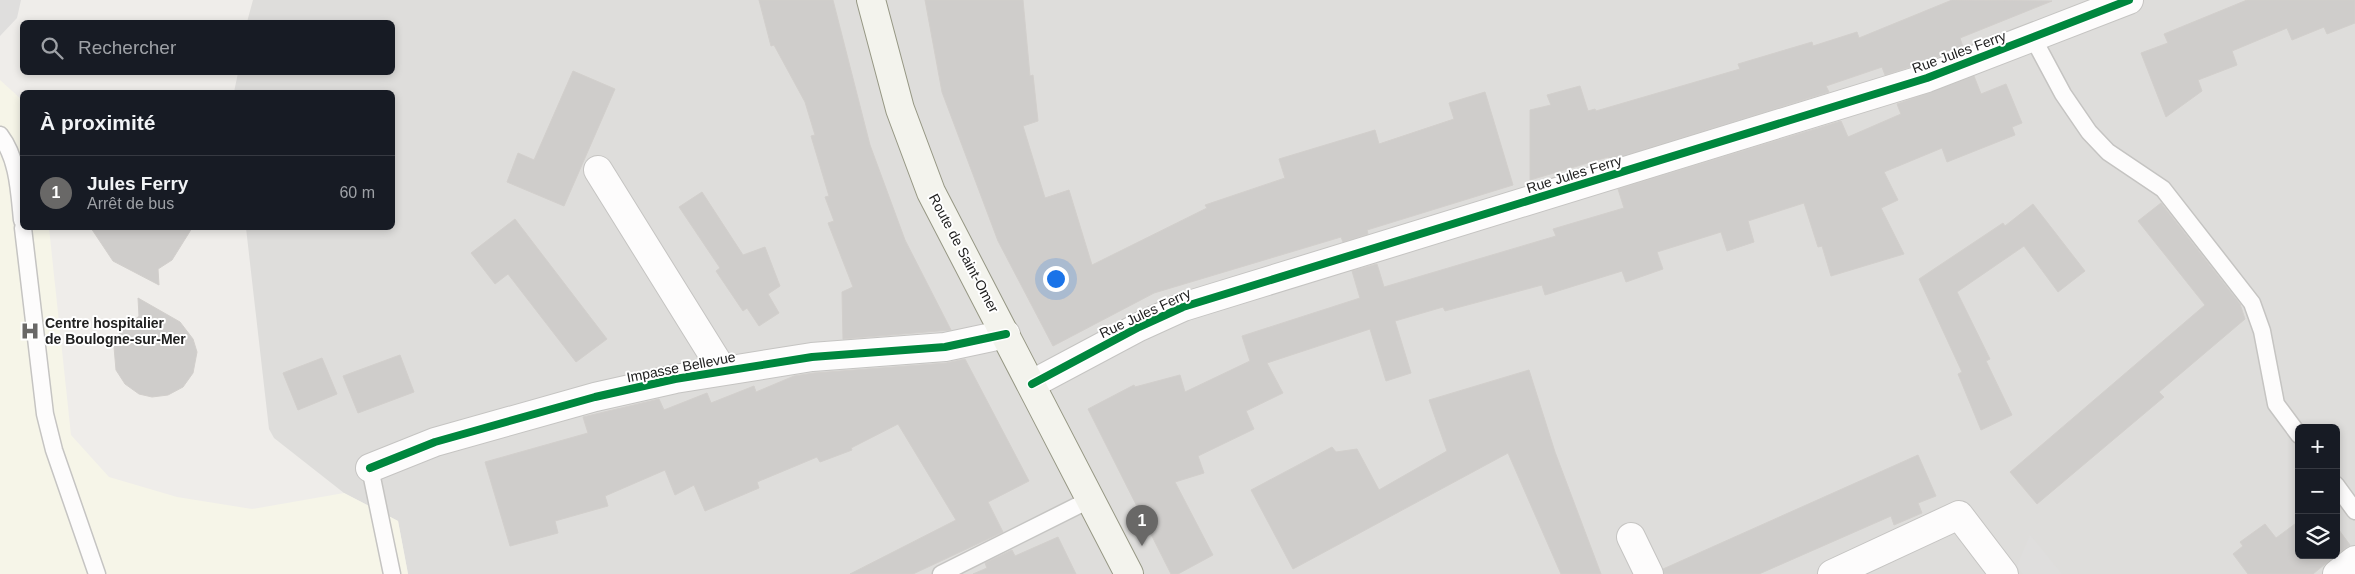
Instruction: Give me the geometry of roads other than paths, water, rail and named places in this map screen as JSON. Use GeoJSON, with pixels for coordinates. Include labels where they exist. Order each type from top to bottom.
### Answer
{"type":"FeatureCollection","features":[{"type":"Feature","properties":{"kind":"main road","name":"Route de Saint-Omer"},"geometry":{"type":"LineString","coordinates":[[871,0],[892,84],[918,162],[941,213],[1130,574]]}},
{"type":"Feature","properties":{"kind":"street","name":"Rue Jules Ferry"},"geometry":{"type":"LineString","coordinates":[[1032,384],[1139,327],[1196,302],[1885,92],[2033,38],[2129,0]]}},
{"type":"Feature","properties":{"kind":"street","name":"Impasse Bellevue"},"geometry":{"type":"LineString","coordinates":[[598,170],[722,371]]}},
{"type":"Feature","properties":{"kind":"street","name":"Impasse Bellevue"},"geometry":{"type":"LineString","coordinates":[[370,468],[416,448],[596,397],[675,379],[812,357],[945,347],[1006,334]]}},
{"type":"Feature","properties":{"kind":"street"},"geometry":{"type":"LineString","coordinates":[[1832,574],[1959,515],[2004,574]]}},
{"type":"Feature","properties":{"kind":"street"},"geometry":{"type":"LineString","coordinates":[[1631,537],[1648,574]]}},
{"type":"Feature","properties":{"kind":"street"},"geometry":{"type":"LineString","coordinates":[[2337,574],[2355,560]]}},
{"type":"Feature","properties":{"kind":"lane"},"geometry":{"type":"LineString","coordinates":[[2033,38],[2063,94],[2088,132],[2108,152],[2163,189],[2248,297],[2260,323],[2276,404],[2295,430]]}},
{"type":"Feature","properties":{"kind":"lane"},"geometry":{"type":"LineString","coordinates":[[0,135],[12,156],[20,204]]}},
{"type":"Feature","properties":{"kind":"lane"},"geometry":{"type":"LineString","coordinates":[[23,230],[45,414],[54,450],[97,574]]}},
{"type":"Feature","properties":{"kind":"lane"},"geometry":{"type":"LineString","coordinates":[[370,468],[392,574]]}},
{"type":"Feature","properties":{"kind":"lane"},"geometry":{"type":"LineString","coordinates":[[2340,490],[2355,510]]}},
{"type":"Feature","properties":{"kind":"lane"},"geometry":{"type":"LineString","coordinates":[[941,574],[1091,499]]}},
{"type":"Feature","properties":{"kind":"place","name":"Centre hospitalier de Boulogne-sur-Mer"},"geometry":{"type":"Point","coordinates":[30,331]}},
{"type":"Feature","properties":{"kind":"place","name":"Jules Ferry"},"geometry":{"type":"Point","coordinates":[1142,546]}}]}
